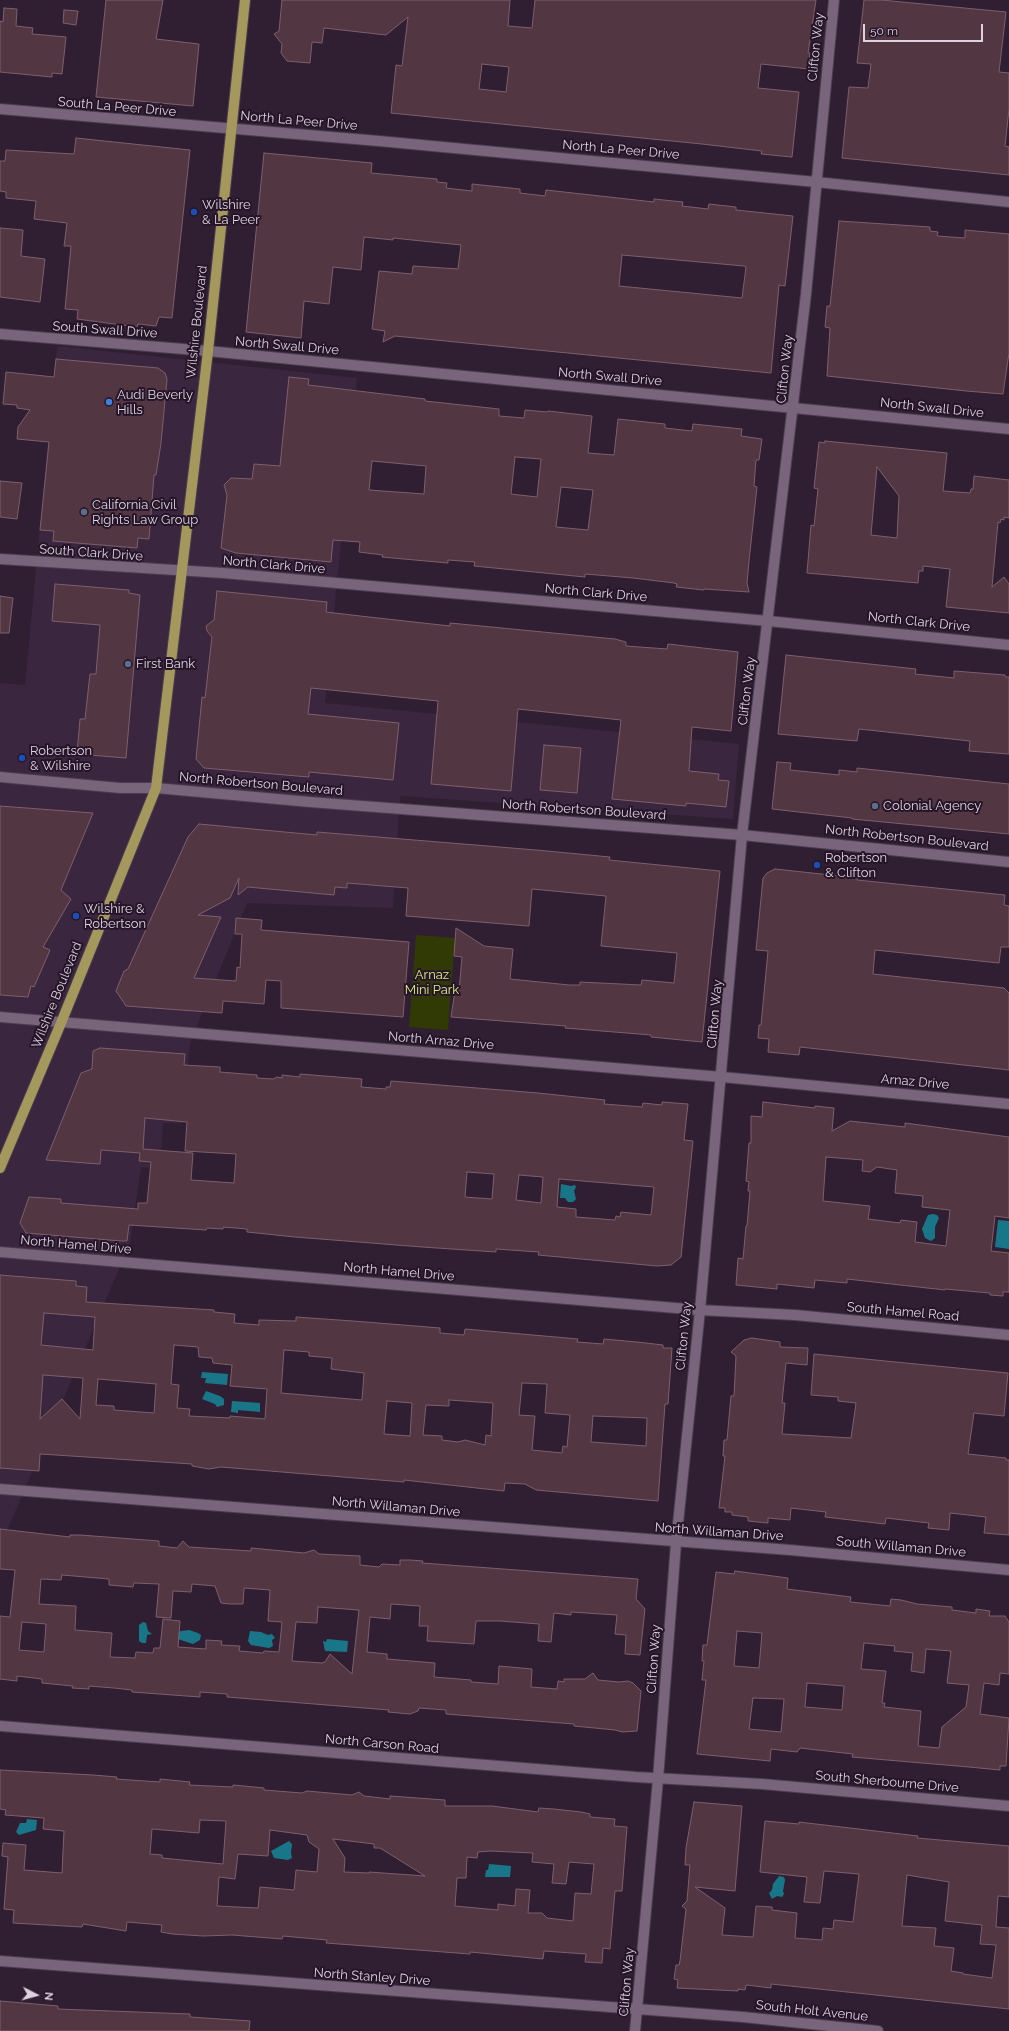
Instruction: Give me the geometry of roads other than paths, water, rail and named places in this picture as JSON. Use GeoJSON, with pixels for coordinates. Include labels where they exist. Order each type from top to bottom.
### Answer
{"type":"FeatureCollection","features":[{"type":"Feature","properties":{"kind":"main road","name":"Wilshire Boulevard"},"geometry":{"type":"LineString","coordinates":[[0,1168],[61,1023],[156,788],[208,351],[245,0]]}},
{"type":"Feature","properties":{"kind":"street","name":"Clifton Way"},"geometry":{"type":"LineString","coordinates":[[635,2031],[658,1779],[676,1543],[722,1077],[742,835],[794,407],[834,0]]}},
{"type":"Feature","properties":{"kind":"street","name":"South La Peer Drive"},"geometry":{"type":"LineString","coordinates":[[0,109],[231,129]]}},
{"type":"Feature","properties":{"kind":"street","name":"North La Peer Drive"},"geometry":{"type":"LineString","coordinates":[[231,129],[816,182],[1009,202]]}},
{"type":"Feature","properties":{"kind":"street","name":"South Swall Drive"},"geometry":{"type":"LineString","coordinates":[[0,334],[208,351]]}},
{"type":"Feature","properties":{"kind":"street","name":"North Swall Drive"},"geometry":{"type":"LineString","coordinates":[[208,351],[1009,429]]}},
{"type":"Feature","properties":{"kind":"street","name":"South Clark Drive"},"geometry":{"type":"LineString","coordinates":[[0,559],[181,571]]}},
{"type":"Feature","properties":{"kind":"street","name":"North Clark Drive"},"geometry":{"type":"LineString","coordinates":[[181,571],[223,573],[768,621],[1009,644]]}},
{"type":"Feature","properties":{"kind":"street","name":"North Robertson Boulevard"},"geometry":{"type":"LineString","coordinates":[[0,777],[120,788],[156,788],[310,802],[742,835],[1009,862]]}},
{"type":"Feature","properties":{"kind":"street","name":"North Arnaz Drive"},"geometry":{"type":"LineString","coordinates":[[0,1017],[819,1086]]}},
{"type":"Feature","properties":{"kind":"street","name":"Arnaz Drive"},"geometry":{"type":"LineString","coordinates":[[819,1086],[1009,1104]]}},
{"type":"Feature","properties":{"kind":"street","name":"North Hamel Drive"},"geometry":{"type":"LineString","coordinates":[[0,1252],[700,1310],[795,1315]]}},
{"type":"Feature","properties":{"kind":"street","name":"South Hamel Road"},"geometry":{"type":"LineString","coordinates":[[795,1315],[1009,1335]]}},
{"type":"Feature","properties":{"kind":"street","name":"North Willaman Drive"},"geometry":{"type":"LineString","coordinates":[[0,1489],[676,1543],[790,1550]]}},
{"type":"Feature","properties":{"kind":"street","name":"South Willaman Drive"},"geometry":{"type":"LineString","coordinates":[[790,1550],[1009,1570]]}},
{"type":"Feature","properties":{"kind":"street","name":"North Carson Road"},"geometry":{"type":"LineString","coordinates":[[0,1726],[658,1779],[762,1784]]}},
{"type":"Feature","properties":{"kind":"street","name":"South Sherbourne Drive"},"geometry":{"type":"LineString","coordinates":[[762,1784],[1009,1806]]}},
{"type":"Feature","properties":{"kind":"street","name":"North Stanley Drive"},"geometry":{"type":"LineString","coordinates":[[0,1961],[743,2017]]}},
{"type":"Feature","properties":{"kind":"street","name":"South Holt Avenue"},"geometry":{"type":"LineString","coordinates":[[743,2017],[878,2031]]}},
{"type":"Feature","properties":{"kind":"water"},"geometry":{"type":"Polygon","coordinates":[[[561,1184],[571,1186],[575,1185],[576,1187],[574,1191],[576,1199],[573,1202],[568,1202],[565,1198],[560,1198],[561,1184]]]}},
{"type":"Feature","properties":{"kind":"water"},"geometry":{"type":"Polygon","coordinates":[[[928,1215],[937,1215],[939,1218],[935,1227],[935,1238],[931,1241],[925,1238],[922,1229],[928,1215]]]}},
{"type":"Feature","properties":{"kind":"water"},"geometry":{"type":"Polygon","coordinates":[[[998,1220],[1009,1221],[1009,1249],[995,1247],[998,1220]]]}},
{"type":"Feature","properties":{"kind":"water"},"geometry":{"type":"Polygon","coordinates":[[[202,1372],[228,1374],[227,1385],[205,1383],[206,1378],[201,1378],[202,1372]]]}},
{"type":"Feature","properties":{"kind":"water"},"geometry":{"type":"Polygon","coordinates":[[[206,1391],[224,1399],[224,1405],[217,1407],[215,1404],[202,1399],[206,1391]]]}},
{"type":"Feature","properties":{"kind":"water"},"geometry":{"type":"Polygon","coordinates":[[[232,1401],[260,1403],[260,1412],[238,1410],[238,1413],[231,1412],[232,1401]]]}},
{"type":"Feature","properties":{"kind":"water"},"geometry":{"type":"Polygon","coordinates":[[[143,1622],[146,1623],[148,1631],[152,1634],[147,1635],[146,1643],[139,1641],[139,1625],[143,1622]]]}},
{"type":"Feature","properties":{"kind":"water"},"geometry":{"type":"Polygon","coordinates":[[[189,1630],[198,1633],[201,1635],[200,1640],[193,1644],[178,1639],[178,1633],[189,1630]]]}},
{"type":"Feature","properties":{"kind":"water"},"geometry":{"type":"Polygon","coordinates":[[[250,1631],[261,1632],[268,1635],[272,1634],[275,1638],[272,1640],[273,1646],[269,1648],[251,1645],[248,1641],[250,1631]]]}},
{"type":"Feature","properties":{"kind":"water"},"geometry":{"type":"Polygon","coordinates":[[[327,1639],[348,1641],[347,1652],[325,1651],[323,1641],[326,1642],[327,1639]]]}},
{"type":"Feature","properties":{"kind":"water"},"geometry":{"type":"Polygon","coordinates":[[[27,1819],[37,1820],[36,1830],[19,1835],[16,1832],[20,1823],[26,1823],[27,1819]]]}},
{"type":"Feature","properties":{"kind":"water"},"geometry":{"type":"Polygon","coordinates":[[[289,1841],[292,1844],[292,1858],[288,1860],[274,1858],[271,1851],[289,1841]]]}},
{"type":"Feature","properties":{"kind":"water"},"geometry":{"type":"Polygon","coordinates":[[[489,1864],[511,1866],[510,1877],[485,1877],[489,1864]]]}},
{"type":"Feature","properties":{"kind":"water"},"geometry":{"type":"Polygon","coordinates":[[[779,1876],[784,1877],[785,1880],[783,1891],[784,1894],[782,1897],[777,1896],[772,1899],[769,1893],[779,1876]]]}},
{"type":"Feature","properties":{"kind":"place","name":"Wilshire & La Peer"},"geometry":{"type":"Point","coordinates":[194,212]}},
{"type":"Feature","properties":{"kind":"place","name":"Audi Beverly Hills"},"geometry":{"type":"Point","coordinates":[109,402]}},
{"type":"Feature","properties":{"kind":"place","name":"California Civil Rights Law Group"},"geometry":{"type":"Point","coordinates":[84,512]}},
{"type":"Feature","properties":{"kind":"place","name":"First Bank"},"geometry":{"type":"Point","coordinates":[128,664]}},
{"type":"Feature","properties":{"kind":"place","name":"Robertson & Wilshire"},"geometry":{"type":"Point","coordinates":[22,758]}},
{"type":"Feature","properties":{"kind":"place","name":"Colonial Agency"},"geometry":{"type":"Point","coordinates":[875,806]}},
{"type":"Feature","properties":{"kind":"place","name":"Robertson & Clifton"},"geometry":{"type":"Point","coordinates":[817,865]}},
{"type":"Feature","properties":{"kind":"place","name":"Wilshire & Robertson"},"geometry":{"type":"Point","coordinates":[76,916]}},
{"type":"Feature","properties":{"kind":"park label","name":"Arnaz Mini Park"},"geometry":{"type":"Point","coordinates":[432,982]}}]}
